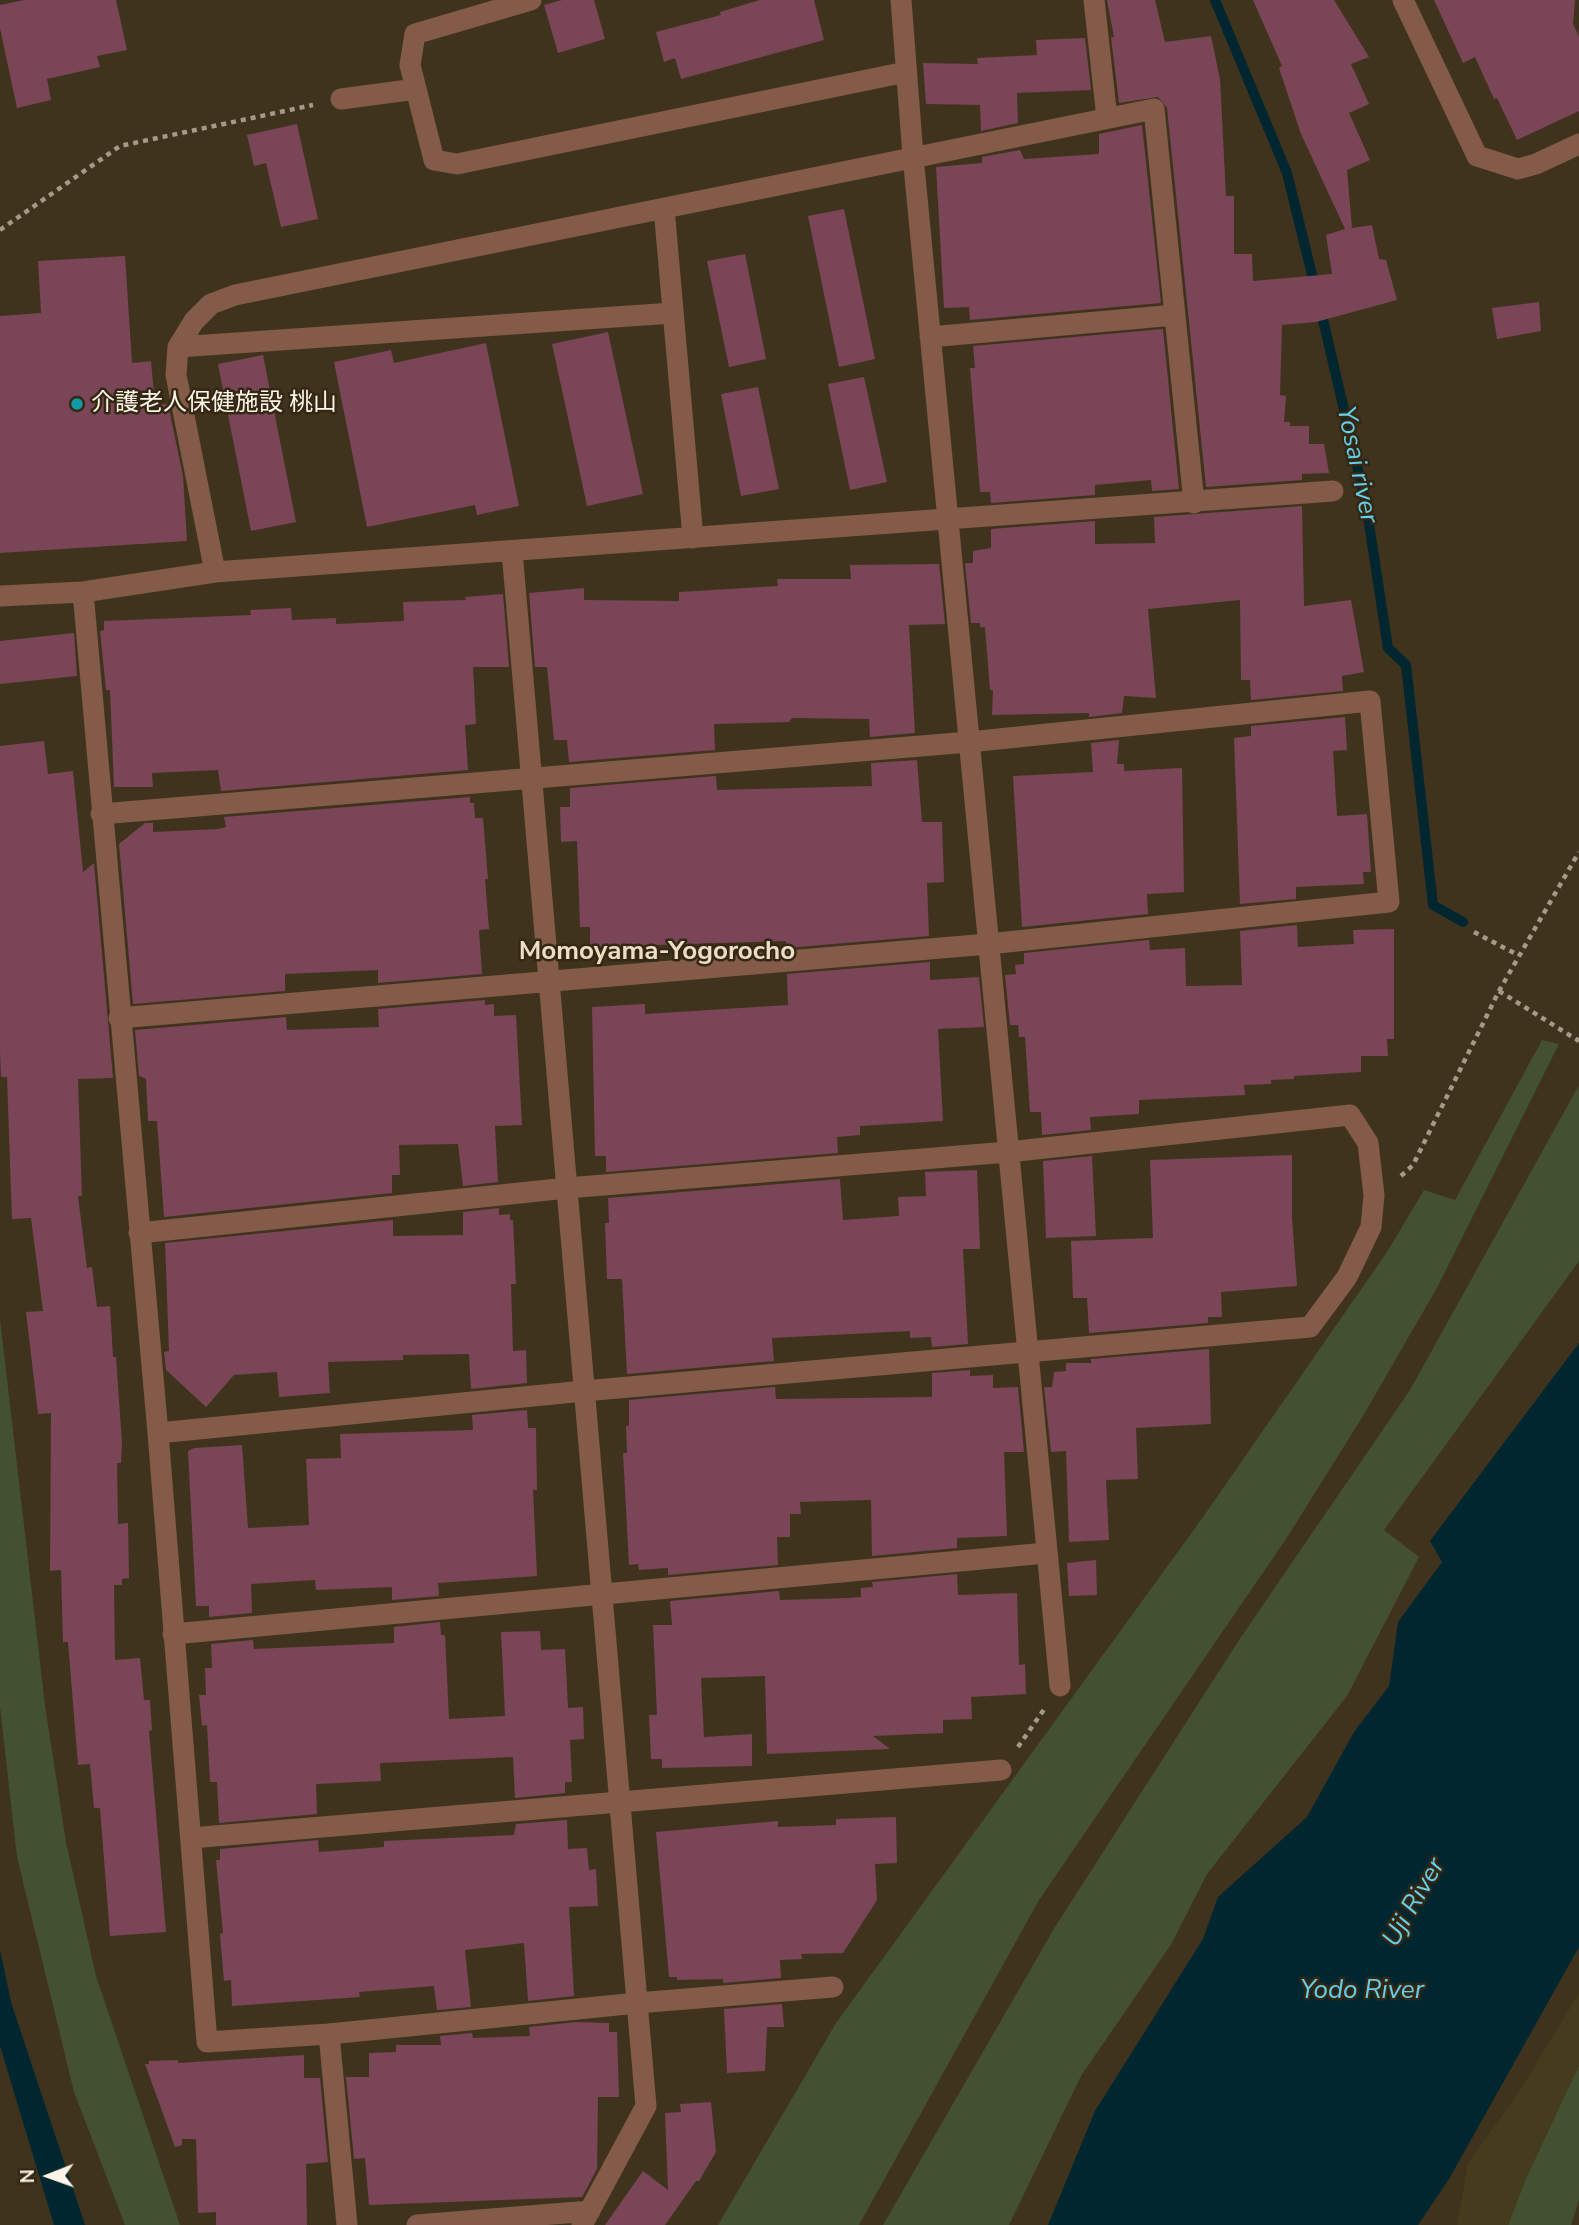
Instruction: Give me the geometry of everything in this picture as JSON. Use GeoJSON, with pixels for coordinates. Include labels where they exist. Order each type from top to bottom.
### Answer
{"type":"FeatureCollection","features":[{"type":"Feature","properties":{"kind":"street"},"geometry":{"type":"LineString","coordinates":[[531,0],[415,34],[410,65],[434,160],[457,164],[906,72]]}},
{"type":"Feature","properties":{"kind":"street"},"geometry":{"type":"LineString","coordinates":[[901,0],[930,337],[1060,1686]]}},
{"type":"Feature","properties":{"kind":"street"},"geometry":{"type":"LineString","coordinates":[[1094,0],[1107,118]]}},
{"type":"Feature","properties":{"kind":"street"},"geometry":{"type":"LineString","coordinates":[[1404,0],[1477,156],[1518,169],[1536,164],[1579,144]]}},
{"type":"Feature","properties":{"kind":"street"},"geometry":{"type":"LineString","coordinates":[[341,99],[416,89]]}},
{"type":"Feature","properties":{"kind":"street"},"geometry":{"type":"LineString","coordinates":[[215,572],[176,375],[178,347],[194,321],[211,304],[235,295],[1154,109],[1194,503]]}},
{"type":"Feature","properties":{"kind":"street"},"geometry":{"type":"LineString","coordinates":[[664,208],[693,538]]}},
{"type":"Feature","properties":{"kind":"street"},"geometry":{"type":"LineString","coordinates":[[178,347],[673,313]]}},
{"type":"Feature","properties":{"kind":"street"},"geometry":{"type":"LineString","coordinates":[[930,337],[1175,315]]}},
{"type":"Feature","properties":{"kind":"street"},"geometry":{"type":"LineString","coordinates":[[0,596],[83,592],[215,572],[1333,491]]}},
{"type":"Feature","properties":{"kind":"street"},"geometry":{"type":"LineString","coordinates":[[417,2225],[586,2218],[646,2106],[512,551]]}},
{"type":"Feature","properties":{"kind":"street"},"geometry":{"type":"LineString","coordinates":[[83,592],[158,1433],[207,2042],[329,2034],[637,2003],[833,1987]]}},
{"type":"Feature","properties":{"kind":"street"},"geometry":{"type":"LineString","coordinates":[[101,814],[969,742],[1370,701],[1389,902],[988,944],[119,1018]]}},
{"type":"Feature","properties":{"kind":"street"},"geometry":{"type":"LineString","coordinates":[[139,1233],[567,1188],[1008,1152],[1350,1115],[1368,1143],[1374,1195],[1371,1227],[1347,1277],[1310,1326],[584,1391],[158,1433]]}},
{"type":"Feature","properties":{"kind":"street"},"geometry":{"type":"LineString","coordinates":[[173,1634],[1046,1553]]}},
{"type":"Feature","properties":{"kind":"street"},"geometry":{"type":"LineString","coordinates":[[191,1838],[1001,1770]]}},
{"type":"Feature","properties":{"kind":"street"},"geometry":{"type":"LineString","coordinates":[[329,2034],[347,2225]]}},
{"type":"Feature","properties":{"kind":"path"},"geometry":{"type":"LineString","coordinates":[[0,230],[120,146],[341,99]]}},
{"type":"Feature","properties":{"kind":"path"},"geometry":{"type":"LineString","coordinates":[[1374,1195],[1413,1165],[1518,955],[1579,852]]}},
{"type":"Feature","properties":{"kind":"path"},"geometry":{"type":"LineString","coordinates":[[1474,932],[1518,955]]}},
{"type":"Feature","properties":{"kind":"path"},"geometry":{"type":"LineString","coordinates":[[1499,991],[1579,1041]]}},
{"type":"Feature","properties":{"kind":"path"},"geometry":{"type":"LineString","coordinates":[[1001,1770],[1060,1686]]}},
{"type":"Feature","properties":{"kind":"green space"},"geometry":{"type":"Polygon","coordinates":[[[1542,1040],[1559,1044],[1438,1286],[1363,1416],[1288,1536],[1039,1900],[859,2225],[718,2225],[836,2023],[1203,1517],[1387,1252],[1424,1190],[1455,1200],[1542,1040]]]}},
{"type":"Feature","properties":{"kind":"green space"},"geometry":{"type":"Polygon","coordinates":[[[1579,1085],[1579,1261],[1384,1530],[1419,1557],[1347,1696],[1207,1874],[1172,1943],[1081,2076],[1009,2225],[883,2225],[1055,1927],[1239,1640],[1410,1390],[1579,1085]]]}},
{"type":"Feature","properties":{"kind":"green space"},"geometry":{"type":"Polygon","coordinates":[[[0,1319],[45,1705],[66,1842],[96,1976],[180,2225],[125,2225],[74,2092],[17,1857],[0,1707],[0,1319]]]}},
{"type":"Feature","properties":{"kind":"green space"},"geometry":{"type":"Polygon","coordinates":[[[1579,2065],[1579,2200],[1571,2225],[1508,2225],[1526,2178],[1579,2065]]]}},
{"type":"Feature","properties":{"kind":"sand"},"geometry":{"type":"Polygon","coordinates":[[[1579,1993],[1579,2065],[1526,2178],[1508,2225],[1457,2225],[1468,2163],[1519,2092],[1579,1993]]]}},
{"type":"Feature","properties":{"kind":"water","name":"Yodo River"},"geometry":{"type":"Polygon","coordinates":[[[1579,1343],[1579,1947],[1449,2179],[1418,2225],[1048,2225],[1095,2111],[1203,1939],[1218,1897],[1307,1817],[1354,1732],[1389,1686],[1398,1622],[1442,1562],[1430,1541],[1579,1343]]]}},
{"type":"Feature","properties":{"kind":"water"},"geometry":{"type":"Polygon","coordinates":[[[0,1950],[11,2002],[85,2225],[54,2225],[0,2046],[0,1950]]]}},
{"type":"Feature","properties":{"kind":"building"},"geometry":{"type":"Polygon","coordinates":[[[24,0],[116,0],[127,50],[97,56],[100,67],[47,79],[51,100],[17,108],[0,28],[0,5],[24,0]]]}},
{"type":"Feature","properties":{"kind":"building"},"geometry":{"type":"Polygon","coordinates":[[[562,0],[594,0],[605,39],[558,53],[544,5],[562,0]]]}},
{"type":"Feature","properties":{"kind":"building"},"geometry":{"type":"Polygon","coordinates":[[[760,0],[814,0],[824,40],[681,79],[675,58],[664,62],[656,32],[721,15],[720,12],[760,0]]]}},
{"type":"Feature","properties":{"kind":"building"},"geometry":{"type":"Polygon","coordinates":[[[1107,0],[1155,0],[1165,42],[1211,36],[1220,79],[1226,196],[1234,196],[1234,254],[1252,254],[1253,281],[1332,274],[1326,235],[1345,229],[1301,134],[1279,68],[1282,66],[1253,0],[1334,0],[1369,57],[1351,64],[1369,104],[1349,113],[1370,160],[1347,170],[1352,228],[1372,225],[1379,259],[1386,260],[1397,300],[1316,322],[1282,325],[1280,395],[1286,396],[1284,422],[1290,422],[1290,426],[1309,426],[1309,444],[1324,444],[1329,473],[1302,474],[1302,480],[1206,487],[1167,108],[1158,97],[1119,103],[1111,37],[1114,37],[1107,0]]]}},
{"type":"Feature","properties":{"kind":"building"},"geometry":{"type":"Polygon","coordinates":[[[1434,0],[1575,0],[1573,24],[1579,36],[1579,111],[1517,140],[1475,57],[1463,63],[1434,0]]]}},
{"type":"Feature","properties":{"kind":"building"},"geometry":{"type":"Polygon","coordinates":[[[1085,38],[1091,90],[1017,93],[1018,123],[981,131],[980,105],[926,104],[923,63],[978,64],[977,58],[1037,55],[1036,40],[1085,38]]]}},
{"type":"Feature","properties":{"kind":"building"},"geometry":{"type":"Polygon","coordinates":[[[297,124],[318,219],[281,227],[266,163],[254,166],[247,135],[297,124]]]}},
{"type":"Feature","properties":{"kind":"building"},"geometry":{"type":"Polygon","coordinates":[[[1142,125],[1161,303],[970,320],[969,307],[944,308],[936,167],[982,163],[982,157],[1020,150],[1024,159],[1099,154],[1099,134],[1142,125]]]}},
{"type":"Feature","properties":{"kind":"building"},"geometry":{"type":"Polygon","coordinates":[[[844,209],[875,359],[839,367],[808,216],[844,209]]]}},
{"type":"Feature","properties":{"kind":"building"},"geometry":{"type":"Polygon","coordinates":[[[745,254],[766,359],[729,367],[707,261],[745,254]]]}},
{"type":"Feature","properties":{"kind":"building","name":"介護老人保健施設 桃山"},"geometry":{"type":"Polygon","coordinates":[[[125,256],[132,363],[151,361],[155,405],[168,404],[183,476],[187,541],[0,553],[0,316],[41,313],[38,261],[125,256]]]}},
{"type":"Feature","properties":{"kind":"building"},"geometry":{"type":"Polygon","coordinates":[[[1539,302],[1541,331],[1497,339],[1492,308],[1539,302]]]}},
{"type":"Feature","properties":{"kind":"building"},"geometry":{"type":"Polygon","coordinates":[[[1163,329],[1179,489],[1152,491],[1151,480],[1095,485],[1095,495],[991,503],[990,492],[980,492],[970,368],[975,368],[973,346],[1163,329]]]}},
{"type":"Feature","properties":{"kind":"building"},"geometry":{"type":"Polygon","coordinates":[[[608,332],[643,494],[587,506],[552,344],[608,332]]]}},
{"type":"Feature","properties":{"kind":"building"},"geometry":{"type":"Polygon","coordinates":[[[486,343],[519,506],[477,515],[475,505],[367,527],[334,362],[391,350],[394,363],[486,343]]]}},
{"type":"Feature","properties":{"kind":"building"},"geometry":{"type":"Polygon","coordinates":[[[263,355],[296,522],[251,531],[218,364],[263,355]]]}},
{"type":"Feature","properties":{"kind":"building"},"geometry":{"type":"Polygon","coordinates":[[[864,377],[887,482],[850,490],[828,384],[864,377]]]}},
{"type":"Feature","properties":{"kind":"building"},"geometry":{"type":"Polygon","coordinates":[[[758,387],[779,489],[741,496],[721,394],[758,387]]]}},
{"type":"Feature","properties":{"kind":"building"},"geometry":{"type":"Polygon","coordinates":[[[1302,506],[1304,606],[1351,600],[1364,672],[1342,676],[1343,691],[1251,700],[1250,680],[1241,680],[1240,600],[1148,609],[1156,698],[1124,696],[1122,713],[1089,717],[1089,713],[992,715],[993,690],[990,690],[985,627],[980,627],[980,623],[971,623],[965,563],[973,563],[973,551],[991,548],[991,529],[1095,521],[1095,544],[1155,543],[1154,517],[1302,506]]]}},
{"type":"Feature","properties":{"kind":"building"},"geometry":{"type":"Polygon","coordinates":[[[939,564],[945,624],[909,625],[915,733],[870,737],[869,719],[792,718],[789,722],[714,724],[715,750],[569,762],[567,740],[554,740],[547,667],[535,667],[529,593],[584,588],[584,600],[679,601],[679,592],[778,586],[777,579],[851,579],[850,565],[939,564]]]}},
{"type":"Feature","properties":{"kind":"building"},"geometry":{"type":"Polygon","coordinates":[[[503,594],[509,667],[473,667],[476,724],[465,725],[468,770],[221,791],[218,770],[152,773],[153,787],[114,787],[110,690],[106,690],[100,631],[104,630],[104,621],[251,615],[250,610],[291,608],[292,620],[336,618],[336,624],[404,621],[403,602],[466,600],[465,597],[503,594]]]}},
{"type":"Feature","properties":{"kind":"building"},"geometry":{"type":"Polygon","coordinates":[[[74,633],[77,676],[0,684],[0,641],[74,633]]]}},
{"type":"Feature","properties":{"kind":"building"},"geometry":{"type":"Polygon","coordinates":[[[1345,717],[1347,750],[1333,751],[1337,816],[1367,814],[1371,872],[1363,872],[1364,884],[1296,887],[1296,899],[1240,904],[1234,738],[1251,736],[1251,726],[1345,717]]]}},
{"type":"Feature","properties":{"kind":"building"},"geometry":{"type":"Polygon","coordinates":[[[1119,740],[1117,764],[1124,764],[1124,771],[1182,768],[1184,892],[1147,894],[1148,914],[1022,927],[1013,776],[1093,772],[1091,743],[1119,740]]]}},
{"type":"Feature","properties":{"kind":"building"},"geometry":{"type":"Polygon","coordinates":[[[44,741],[48,774],[73,771],[83,872],[94,863],[113,1078],[78,1079],[82,1196],[78,1196],[87,1268],[92,1267],[97,1307],[110,1306],[122,1443],[121,1463],[117,1463],[118,1524],[128,1523],[129,1578],[122,1579],[122,1585],[114,1585],[115,1660],[140,1658],[144,1700],[150,1700],[152,1730],[149,1731],[166,1932],[110,1936],[100,1808],[94,1808],[90,1764],[78,1765],[68,1642],[63,1642],[61,1570],[50,1571],[51,1413],[38,1414],[26,1312],[43,1311],[31,1218],[12,1219],[7,1077],[1,1077],[0,1051],[0,746],[44,741]]]}},
{"type":"Feature","properties":{"kind":"building"},"geometry":{"type":"Polygon","coordinates":[[[917,760],[922,822],[942,822],[944,882],[927,883],[929,936],[786,948],[786,941],[590,947],[590,927],[580,927],[577,841],[561,842],[560,807],[570,807],[570,788],[716,776],[717,790],[872,786],[871,763],[917,760]]]}},
{"type":"Feature","properties":{"kind":"building"},"geometry":{"type":"Polygon","coordinates":[[[470,797],[470,803],[474,803],[475,818],[483,818],[488,879],[485,879],[489,929],[479,930],[482,974],[378,983],[378,970],[285,974],[285,991],[133,1004],[119,844],[145,823],[153,823],[153,832],[218,829],[226,827],[224,817],[470,797]]]}},
{"type":"Feature","properties":{"kind":"building"},"geometry":{"type":"Polygon","coordinates":[[[1297,925],[1298,947],[1354,944],[1353,930],[1394,929],[1394,1039],[1387,1039],[1388,1056],[1361,1056],[1361,1072],[1294,1076],[1294,1079],[1271,1080],[1271,1084],[1244,1085],[1245,1095],[1139,1100],[1139,1114],[1090,1117],[1091,1130],[1042,1135],[1041,1112],[1030,1112],[1025,1037],[1019,1037],[1018,1025],[1010,1025],[1005,975],[1016,974],[1015,965],[1024,964],[1024,953],[1149,940],[1150,950],[1185,948],[1186,986],[1242,985],[1240,931],[1297,925]]]}},
{"type":"Feature","properties":{"kind":"building"},"geometry":{"type":"Polygon","coordinates":[[[930,962],[930,980],[979,977],[984,1027],[938,1029],[943,1121],[860,1126],[860,1135],[837,1137],[838,1153],[606,1172],[606,1156],[595,1156],[592,1007],[645,1004],[645,1014],[788,1005],[787,974],[930,962]]]}},
{"type":"Feature","properties":{"kind":"building"},"geometry":{"type":"Polygon","coordinates":[[[485,1000],[485,1005],[494,1004],[494,1016],[516,1015],[522,1125],[495,1126],[498,1182],[463,1186],[458,1144],[399,1145],[400,1175],[392,1175],[392,1193],[164,1217],[157,1121],[148,1121],[146,1079],[139,1076],[135,1030],[286,1017],[287,1030],[379,1027],[378,1009],[485,1000]]]}},
{"type":"Feature","properties":{"kind":"building"},"geometry":{"type":"Polygon","coordinates":[[[1292,1155],[1292,1218],[1297,1286],[1221,1292],[1222,1317],[1208,1317],[1208,1323],[1089,1333],[1087,1298],[1073,1298],[1071,1241],[1153,1238],[1150,1160],[1292,1155]]]}},
{"type":"Feature","properties":{"kind":"building"},"geometry":{"type":"Polygon","coordinates":[[[1092,1156],[1096,1236],[1046,1238],[1043,1161],[1092,1156]]]}},
{"type":"Feature","properties":{"kind":"building"},"geometry":{"type":"Polygon","coordinates":[[[977,1170],[980,1249],[963,1249],[968,1344],[932,1347],[931,1337],[910,1338],[910,1331],[772,1338],[774,1361],[627,1374],[622,1279],[607,1279],[605,1223],[609,1223],[608,1198],[840,1179],[843,1220],[899,1216],[898,1197],[926,1196],[925,1172],[977,1170]]]}},
{"type":"Feature","properties":{"kind":"building"},"geometry":{"type":"Polygon","coordinates":[[[499,1208],[499,1215],[510,1214],[510,1220],[513,1220],[516,1284],[511,1284],[513,1351],[526,1350],[527,1383],[471,1389],[469,1354],[403,1355],[403,1360],[328,1362],[330,1393],[279,1397],[277,1372],[234,1375],[206,1407],[166,1370],[164,1352],[169,1351],[165,1243],[393,1220],[393,1236],[463,1235],[463,1212],[499,1208]]]}},
{"type":"Feature","properties":{"kind":"building"},"geometry":{"type":"Polygon","coordinates":[[[1209,1349],[1211,1424],[1136,1428],[1138,1479],[1106,1480],[1109,1540],[1069,1542],[1066,1451],[1051,1452],[1044,1387],[1052,1387],[1054,1372],[1066,1371],[1066,1363],[1091,1363],[1091,1359],[1209,1349]]]}},
{"type":"Feature","properties":{"kind":"building"},"geometry":{"type":"Polygon","coordinates":[[[970,1370],[970,1376],[993,1375],[993,1388],[1018,1387],[1024,1452],[1004,1452],[1007,1536],[957,1538],[957,1548],[872,1556],[871,1500],[800,1502],[801,1514],[790,1514],[790,1537],[777,1537],[778,1565],[668,1575],[668,1568],[639,1570],[638,1564],[629,1565],[623,1453],[627,1453],[629,1400],[775,1387],[776,1399],[932,1397],[932,1373],[970,1370]]]}},
{"type":"Feature","properties":{"kind":"building"},"geometry":{"type":"Polygon","coordinates":[[[527,1410],[528,1428],[536,1428],[537,1490],[533,1490],[537,1576],[438,1583],[439,1596],[392,1600],[392,1587],[316,1590],[315,1580],[251,1584],[252,1613],[209,1617],[209,1606],[196,1606],[188,1451],[194,1448],[242,1445],[248,1528],[309,1525],[306,1459],[341,1458],[340,1434],[473,1430],[472,1415],[527,1410]]]}},
{"type":"Feature","properties":{"kind":"building"},"geometry":{"type":"Polygon","coordinates":[[[1096,1560],[1097,1595],[1069,1596],[1067,1563],[1096,1560]]]}},
{"type":"Feature","properties":{"kind":"building"},"geometry":{"type":"Polygon","coordinates":[[[957,1574],[958,1595],[1017,1593],[1019,1665],[1025,1664],[1026,1694],[971,1697],[972,1719],[943,1720],[943,1733],[873,1736],[890,1749],[767,1754],[765,1676],[701,1678],[704,1737],[752,1734],[752,1766],[662,1768],[662,1759],[651,1759],[649,1715],[657,1715],[653,1625],[672,1625],[670,1601],[779,1591],[780,1600],[861,1597],[861,1588],[873,1587],[872,1582],[957,1574]]]}},
{"type":"Feature","properties":{"kind":"building"},"geometry":{"type":"Polygon","coordinates":[[[440,1622],[441,1635],[445,1635],[449,1719],[505,1716],[501,1632],[540,1631],[541,1650],[565,1649],[568,1708],[583,1707],[584,1739],[570,1740],[572,1782],[565,1782],[565,1793],[515,1798],[513,1757],[380,1763],[381,1781],[316,1784],[317,1814],[219,1823],[217,1782],[210,1782],[207,1725],[202,1726],[199,1695],[206,1695],[205,1668],[212,1668],[211,1644],[253,1640],[254,1649],[394,1643],[394,1627],[440,1622]]]}},
{"type":"Feature","properties":{"kind":"building"},"geometry":{"type":"Polygon","coordinates":[[[896,1817],[897,1863],[875,1864],[877,1900],[843,1953],[801,1954],[802,1959],[780,1960],[781,1978],[723,1983],[723,1979],[677,1980],[677,1977],[669,1977],[656,1832],[778,1821],[778,1827],[836,1825],[836,1819],[896,1817]]]}},
{"type":"Feature","properties":{"kind":"building"},"geometry":{"type":"Polygon","coordinates":[[[567,1820],[568,1849],[587,1848],[589,1870],[596,1869],[598,1906],[569,1907],[574,1996],[528,2001],[524,1943],[465,1950],[471,2007],[437,2010],[434,1986],[359,1992],[360,1997],[232,2006],[231,1980],[224,1981],[220,1934],[223,1933],[216,1860],[220,1860],[220,1849],[318,1840],[319,1852],[384,1847],[384,1841],[514,1835],[516,1824],[567,1820]]]}},
{"type":"Feature","properties":{"kind":"building"},"geometry":{"type":"Polygon","coordinates":[[[782,2004],[784,2027],[767,2027],[765,2071],[727,2073],[724,2009],[782,2004]]]}},
{"type":"Feature","properties":{"kind":"building"},"geometry":{"type":"Polygon","coordinates":[[[576,2022],[609,2023],[609,2032],[617,2032],[619,2097],[598,2097],[597,2169],[582,2197],[369,2205],[365,2158],[354,2159],[346,2077],[369,2077],[369,2053],[396,2052],[396,2045],[441,2045],[440,2036],[472,2033],[473,2038],[530,2036],[529,2027],[576,2022]]]}},
{"type":"Feature","properties":{"kind":"building"},"geometry":{"type":"Polygon","coordinates":[[[304,2055],[304,2078],[320,2078],[328,2162],[306,2164],[307,2225],[216,2225],[216,2212],[198,2213],[196,2139],[182,2139],[182,2145],[175,2147],[145,2064],[149,2064],[149,2061],[178,2060],[178,2063],[304,2055]]]}},
{"type":"Feature","properties":{"kind":"building"},"geometry":{"type":"Polygon","coordinates":[[[711,2102],[716,2152],[699,2181],[696,2181],[665,2225],[605,2225],[643,2171],[668,2190],[665,2113],[681,2112],[680,2104],[711,2102]]]}},
{"type":"Feature","properties":{"kind":"waterway","name":"Yosai river"},"geometry":{"type":"LineString","coordinates":[[1215,0],[1287,173],[1315,287]]}},
{"type":"Feature","properties":{"kind":"waterway","name":"Yosai river"},"geometry":{"type":"LineString","coordinates":[[1320,307],[1366,504],[1388,648],[1406,665],[1433,905],[1463,922]]}},
{"type":"Feature","properties":{"kind":"place","name":"介護老人保健施設 桃山"},"geometry":{"type":"Point","coordinates":[77,404]}},
{"type":"Feature","properties":{"kind":"district","name":"Momoyama-Yogorocho"},"geometry":{"type":"Point","coordinates":[657,953]}},
{"type":"Feature","properties":{"kind":"water label","name":"Uji River"},"geometry":{"type":"Point","coordinates":[1415,1903]}}]}
